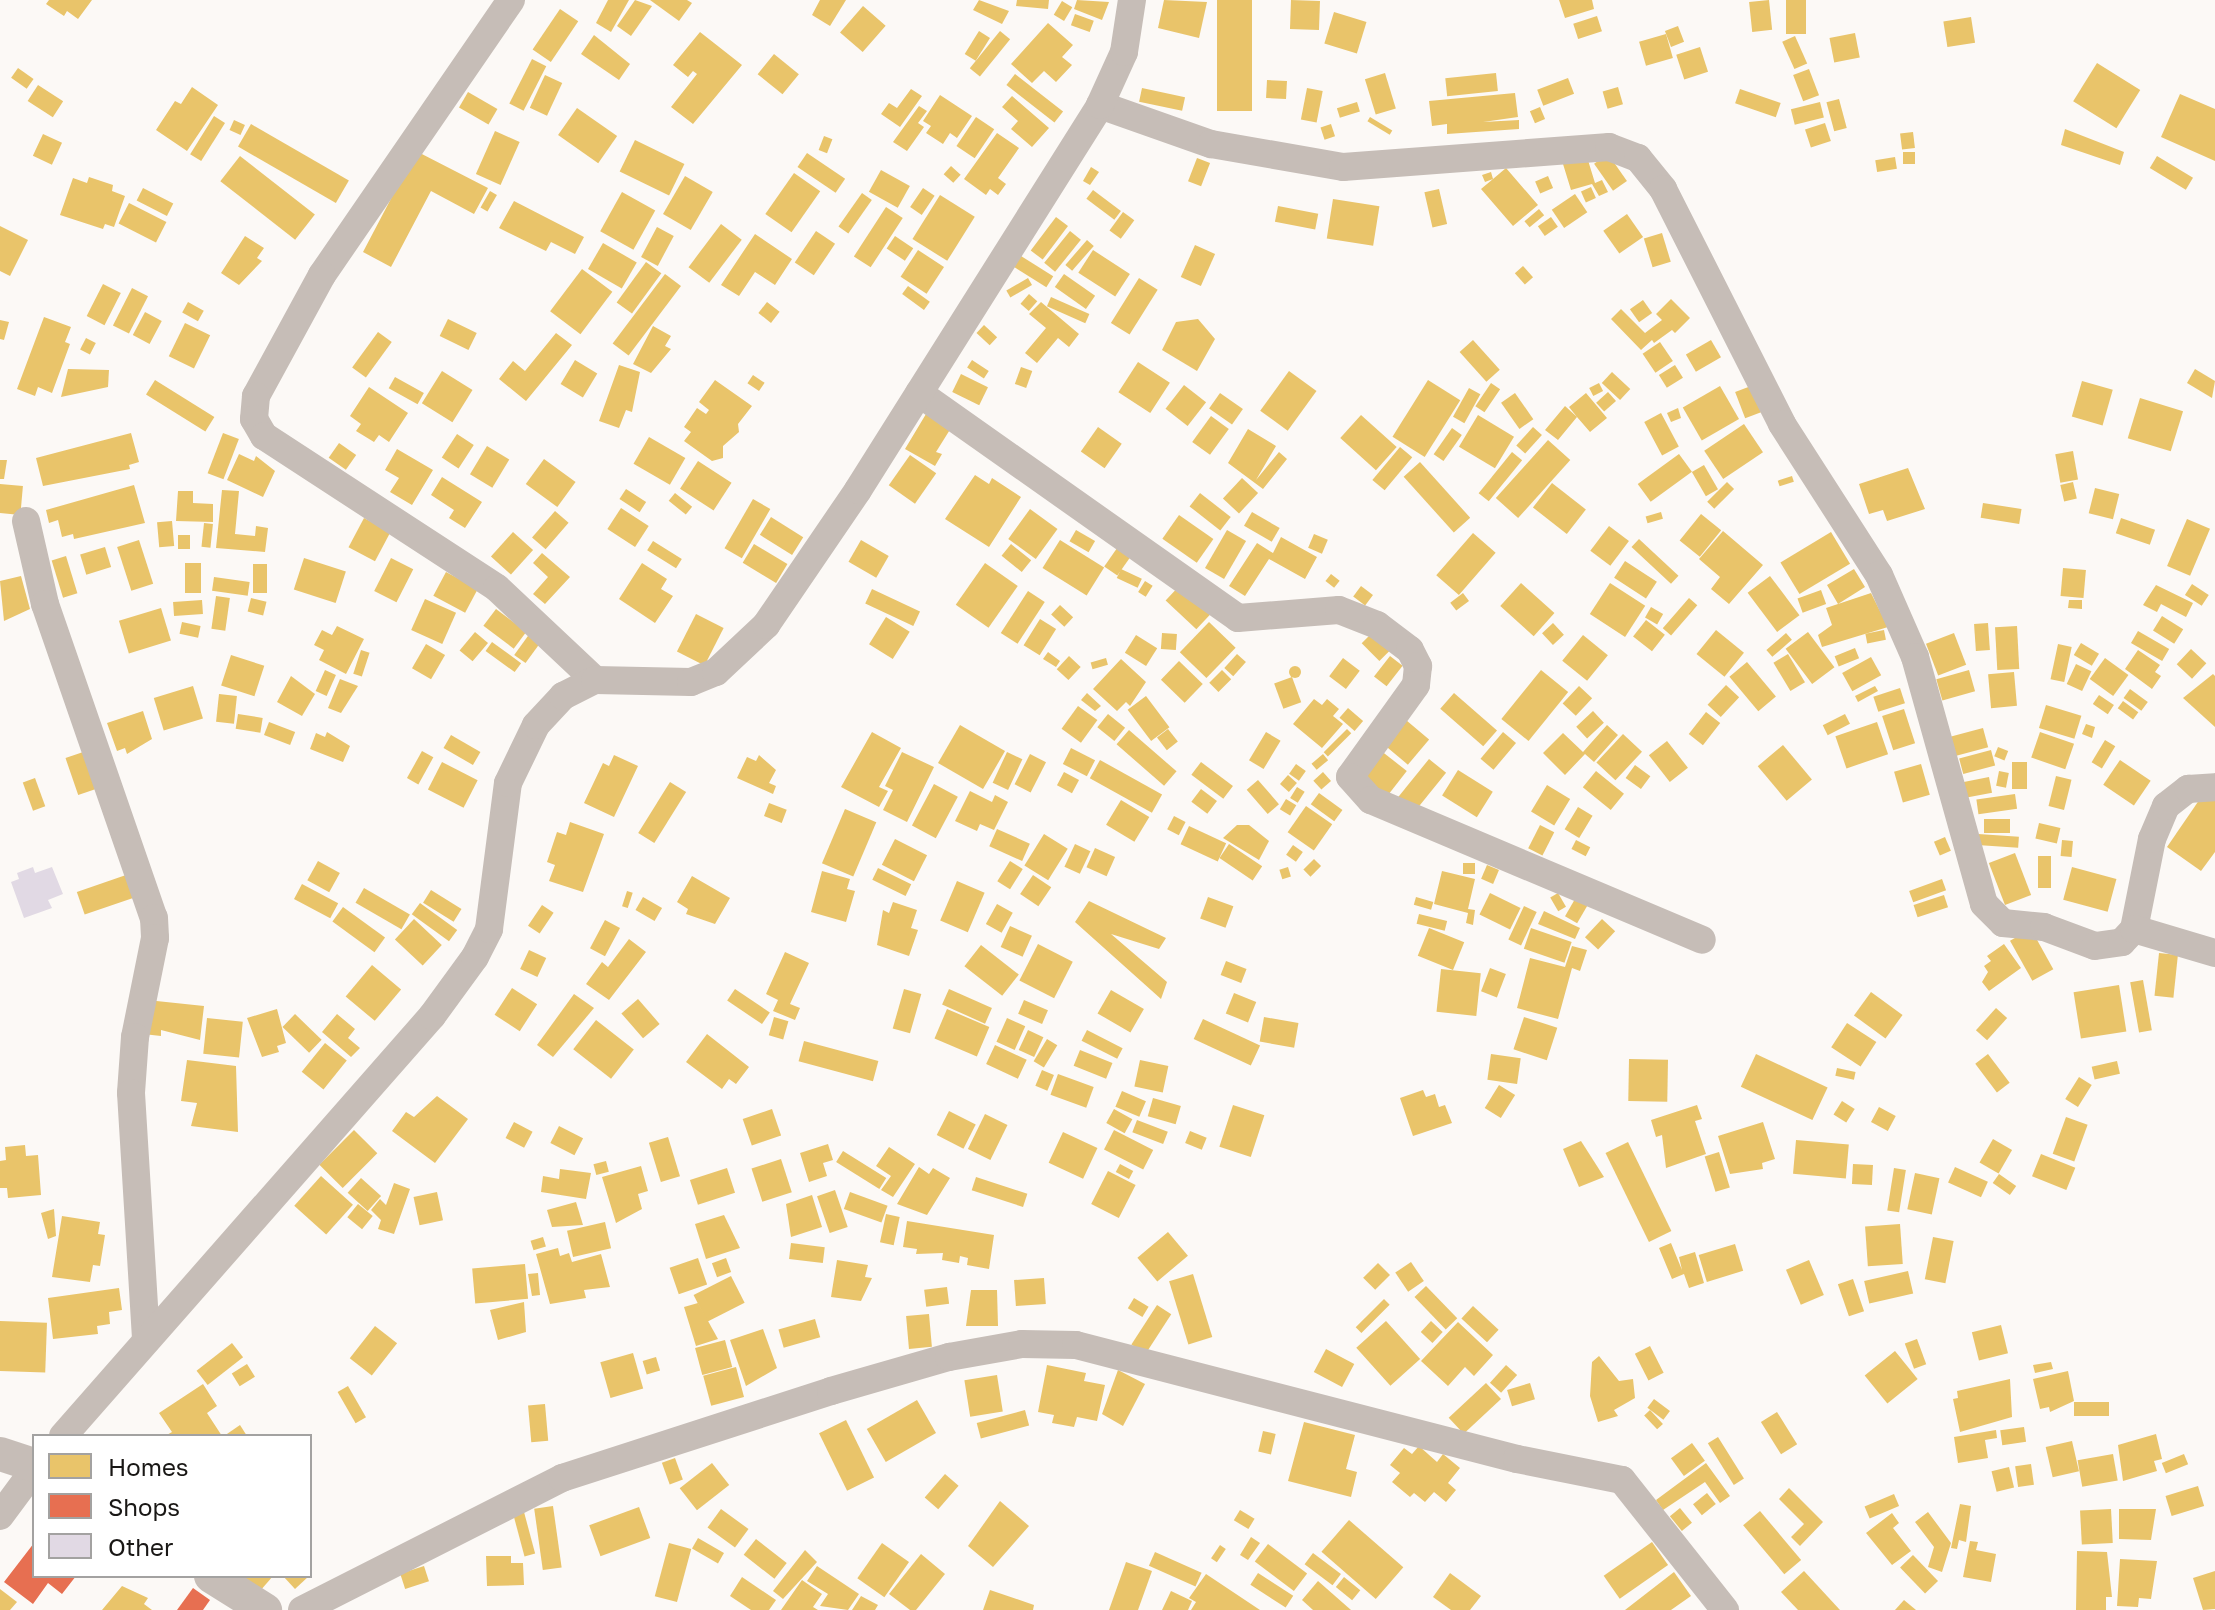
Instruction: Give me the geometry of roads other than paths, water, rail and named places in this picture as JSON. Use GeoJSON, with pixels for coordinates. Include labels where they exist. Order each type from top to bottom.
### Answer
{"type":"FeatureCollection","features":[{"type":"Feature","properties":{"kind":"street"},"geometry":{"type":"LineString","coordinates":[[511,0],[322,275],[256,396],[254,419],[264,436],[497,588],[595,680]]}},
{"type":"Feature","properties":{"kind":"street"},"geometry":{"type":"LineString","coordinates":[[65,1434],[432,1016],[475,957],[489,929],[501,814],[520,754],[536,725],[563,696],[595,680],[691,682],[741,653],[808,564],[1100,105],[1124,52],[1132,0]]}},
{"type":"Feature","properties":{"kind":"street"},"geometry":{"type":"LineString","coordinates":[[1100,105],[1211,144],[1343,167],[1609,147],[1638,158],[1663,189],[1782,424],[1879,575],[1915,657],[1984,904],[2003,923],[2044,927],[2095,946],[2122,942],[2134,929],[2152,839],[2166,806],[2188,789],[2215,787]]}},
{"type":"Feature","properties":{"kind":"street"},"geometry":{"type":"LineString","coordinates":[[919,393],[1238,618],[1339,610],[1377,625],[1410,650],[1418,666],[1416,685],[1350,777],[1371,800],[1702,940]]}},
{"type":"Feature","properties":{"kind":"street"},"geometry":{"type":"LineString","coordinates":[[26,521],[45,604],[154,918],[131,1093],[146,1341]]}},
{"type":"Feature","properties":{"kind":"street"},"geometry":{"type":"LineString","coordinates":[[2134,929],[2215,953]]}},
{"type":"Feature","properties":{"kind":"street"},"geometry":{"type":"LineString","coordinates":[[302,1610],[562,1478],[949,1357],[1036,1344],[1076,1345],[1517,1459],[1622,1480],[1725,1610]]}},
{"type":"Feature","properties":{"kind":"street"},"geometry":{"type":"LineString","coordinates":[[0,1454],[32,1466]]}},
{"type":"Feature","properties":{"kind":"street"},"geometry":{"type":"LineString","coordinates":[[0,1516],[32,1470]]}},
{"type":"Feature","properties":{"kind":"street"},"geometry":{"type":"LineString","coordinates":[[214,1578],[265,1610]]}}]}
